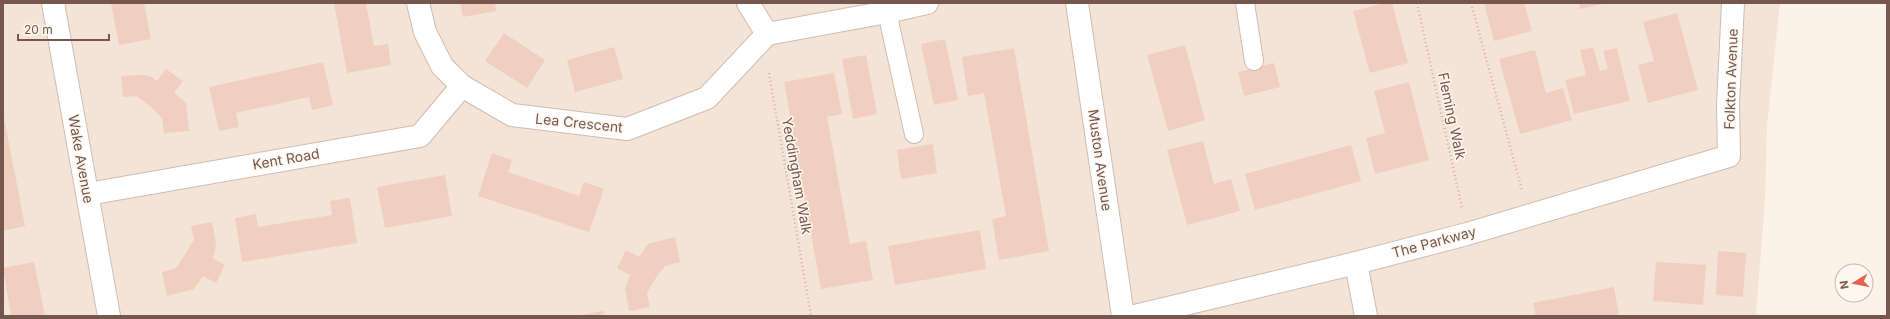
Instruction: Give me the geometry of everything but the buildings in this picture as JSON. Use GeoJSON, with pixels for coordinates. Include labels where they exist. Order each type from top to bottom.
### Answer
{"type":"FeatureCollection","features":[{"type":"Feature","properties":{"kind":"street","name":"Wake Avenue"},"geometry":{"type":"LineString","coordinates":[[53,3],[109,316]]}},
{"type":"Feature","properties":{"kind":"street","name":"Lea Crescent"},"geometry":{"type":"LineString","coordinates":[[418,3],[425,32],[442,66],[462,86],[512,115],[627,129],[707,98],[765,37]]}},
{"type":"Feature","properties":{"kind":"street"},"geometry":{"type":"LineString","coordinates":[[748,3],[765,37],[927,3]]}},
{"type":"Feature","properties":{"kind":"street","name":"Muston Avenue"},"geometry":{"type":"LineString","coordinates":[[1077,3],[1123,316]]}},
{"type":"Feature","properties":{"kind":"street","name":"Folkton Avenue"},"geometry":{"type":"LineString","coordinates":[[1729,156],[1728,105],[1733,3]]}},
{"type":"Feature","properties":{"kind":"street","name":"Kent Road"},"geometry":{"type":"LineString","coordinates":[[88,194],[420,136],[462,86]]}},
{"type":"Feature","properties":{"kind":"street","name":"The Parkway"},"geometry":{"type":"LineString","coordinates":[[1135,316],[1356,263],[1467,234],[1729,156]]}},
{"type":"Feature","properties":{"kind":"street"},"geometry":{"type":"LineString","coordinates":[[1356,263],[1366,316]]}},
{"type":"Feature","properties":{"kind":"lane"},"geometry":{"type":"LineString","coordinates":[[1245,3],[1254,61]]}},
{"type":"Feature","properties":{"kind":"lane"},"geometry":{"type":"LineString","coordinates":[[887,12],[914,134]]}},
{"type":"Feature","properties":{"kind":"path","name":"Fleming Walk"},"geometry":{"type":"LineString","coordinates":[[1417,3],[1467,234]]}},
{"type":"Feature","properties":{"kind":"path"},"geometry":{"type":"LineString","coordinates":[[1471,3],[1528,215]]}},
{"type":"Feature","properties":{"kind":"path","name":"Yeddingham Walk"},"geometry":{"type":"LineString","coordinates":[[765,37],[811,316]]}},
{"type":"Feature","properties":{"kind":"shaded area"},"geometry":{"type":"Polygon","coordinates":[[[3,3],[1780,3],[1767,126],[1765,200],[1756,316],[3,316],[3,3]]]}}]}
